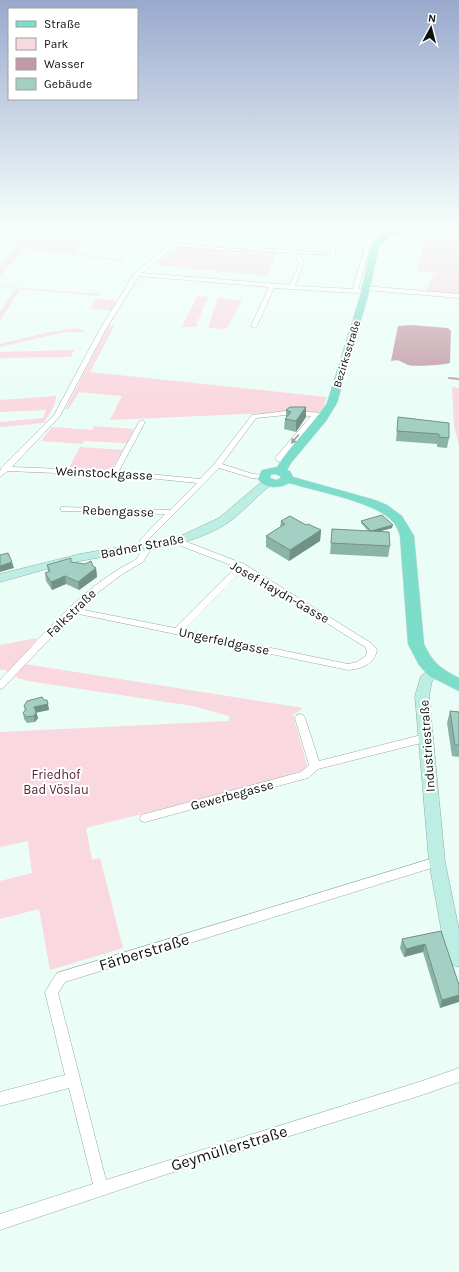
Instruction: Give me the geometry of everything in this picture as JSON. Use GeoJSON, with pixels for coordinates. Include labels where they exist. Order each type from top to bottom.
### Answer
{"type":"FeatureCollection","features":[{"type":"Feature","properties":{"kind":"main road","name":"Bezirksstraße"},"geometry":{"type":"LineString","coordinates":[[321,414],[339,384],[366,283]]}},
{"type":"Feature","properties":{"kind":"main road"},"geometry":{"type":"LineString","coordinates":[[266,480],[278,484],[284,470],[321,414]]}},
{"type":"Feature","properties":{"kind":"main road"},"geometry":{"type":"LineString","coordinates":[[284,470],[371,503],[392,514],[403,525],[408,542],[416,644],[424,661],[435,672],[459,685]]}},
{"type":"Feature","properties":{"kind":"street"},"geometry":{"type":"LineString","coordinates":[[0,475],[57,416],[131,283]]}},
{"type":"Feature","properties":{"kind":"street"},"geometry":{"type":"LineString","coordinates":[[242,283],[459,296]]}},
{"type":"Feature","properties":{"kind":"street"},"geometry":{"type":"LineString","coordinates":[[355,291],[357,283]]}},
{"type":"Feature","properties":{"kind":"street"},"geometry":{"type":"LineString","coordinates":[[254,326],[272,286]]}},
{"type":"Feature","properties":{"kind":"street","name":"Falkstraße"},"geometry":{"type":"LineString","coordinates":[[0,686],[72,610],[98,587],[140,560],[145,552],[144,540],[218,465],[254,416],[321,414]]}},
{"type":"Feature","properties":{"kind":"street"},"geometry":{"type":"LineString","coordinates":[[114,473],[142,422]]}},
{"type":"Feature","properties":{"kind":"street"},"geometry":{"type":"LineString","coordinates":[[218,465],[266,480]]}},
{"type":"Feature","properties":{"kind":"street","name":"Weinstockgasse"},"geometry":{"type":"LineString","coordinates":[[5,469],[171,476],[202,481]]}},
{"type":"Feature","properties":{"kind":"street","name":"Badner Straße"},"geometry":{"type":"LineString","coordinates":[[0,578],[63,561],[180,539],[218,524],[237,510],[266,480]]}},
{"type":"Feature","properties":{"kind":"street","name":"Rebengasse"},"geometry":{"type":"LineString","coordinates":[[64,509],[171,512]]}},
{"type":"Feature","properties":{"kind":"street","name":"Josef Haydn-Gasse"},"geometry":{"type":"LineString","coordinates":[[180,539],[184,544],[240,566],[368,645],[372,650],[372,654]]}},
{"type":"Feature","properties":{"kind":"street"},"geometry":{"type":"LineString","coordinates":[[178,631],[240,566]]}},
{"type":"Feature","properties":{"kind":"street","name":"Ungerfeldgasse"},"geometry":{"type":"LineString","coordinates":[[72,610],[348,667],[357,666],[367,661],[372,654]]}},
{"type":"Feature","properties":{"kind":"street","name":"Industriestraße"},"geometry":{"type":"LineString","coordinates":[[435,672],[426,679],[422,696],[425,738],[437,862],[450,932],[459,959]]}},
{"type":"Feature","properties":{"kind":"street"},"geometry":{"type":"LineString","coordinates":[[300,718],[315,766]]}},
{"type":"Feature","properties":{"kind":"street","name":"Gewerbegasse"},"geometry":{"type":"LineString","coordinates":[[145,818],[304,775],[315,766],[425,738]]}},
{"type":"Feature","properties":{"kind":"street","name":"Färberstraße"},"geometry":{"type":"LineString","coordinates":[[101,1188],[72,1080],[51,992],[61,977],[437,862]]}},
{"type":"Feature","properties":{"kind":"street","name":"Geymüllerstraße"},"geometry":{"type":"LineString","coordinates":[[0,1222],[101,1188],[422,1088],[459,1075]]}},
{"type":"Feature","properties":{"kind":"street"},"geometry":{"type":"LineString","coordinates":[[0,1099],[72,1080]]}},
{"type":"Feature","properties":{"kind":"green space"},"geometry":{"type":"Polygon","coordinates":[[[429,283],[459,283],[459,295],[426,292],[429,283]]]}},
{"type":"Feature","properties":{"kind":"green space"},"geometry":{"type":"Polygon","coordinates":[[[0,286],[100,294],[99,296],[20,289],[0,321],[0,312],[16,288],[0,286]]]}},
{"type":"Feature","properties":{"kind":"green space"},"geometry":{"type":"Polygon","coordinates":[[[197,296],[209,297],[204,305],[196,327],[182,327],[197,296]]]}},
{"type":"Feature","properties":{"kind":"green space"},"geometry":{"type":"Polygon","coordinates":[[[218,298],[242,301],[226,329],[208,328],[218,298]]]}},
{"type":"Feature","properties":{"kind":"green space"},"geometry":{"type":"Polygon","coordinates":[[[97,299],[116,301],[111,310],[90,309],[97,299]]]}},
{"type":"Feature","properties":{"kind":"green space"},"geometry":{"type":"Polygon","coordinates":[[[115,325],[90,372],[327,397],[321,412],[288,412],[110,420],[122,396],[79,392],[68,410],[66,408],[108,326],[115,325]]]}},
{"type":"Feature","properties":{"kind":"green space"},"geometry":{"type":"Polygon","coordinates":[[[78,328],[85,332],[64,332],[0,347],[0,344],[50,332],[78,328]]]}},
{"type":"Feature","properties":{"kind":"green space"},"geometry":{"type":"Polygon","coordinates":[[[74,350],[71,357],[0,358],[0,352],[74,350]]]}},
{"type":"Feature","properties":{"kind":"green space"},"geometry":{"type":"Polygon","coordinates":[[[452,387],[459,388],[459,445],[454,426],[452,387]]]}},
{"type":"Feature","properties":{"kind":"green space"},"geometry":{"type":"Polygon","coordinates":[[[56,396],[55,404],[44,423],[0,427],[0,422],[43,418],[46,410],[0,412],[0,400],[56,396]]]}},
{"type":"Feature","properties":{"kind":"green space"},"geometry":{"type":"Polygon","coordinates":[[[94,426],[134,429],[127,443],[84,441],[82,444],[41,441],[52,427],[92,430],[94,426]]]}},
{"type":"Feature","properties":{"kind":"green space"},"geometry":{"type":"Polygon","coordinates":[[[80,447],[123,450],[112,468],[106,470],[69,468],[80,447]]]}},
{"type":"Feature","properties":{"kind":"green space","name":"Friedhof Bad Vöslau"},"geometry":{"type":"Polygon","coordinates":[[[37,638],[25,664],[303,708],[293,715],[308,769],[217,795],[86,828],[92,860],[100,858],[123,948],[50,970],[39,909],[0,919],[0,881],[32,873],[28,841],[0,847],[0,732],[229,721],[229,716],[193,706],[28,681],[18,678],[5,670],[0,670],[0,645],[37,638]]]}},
{"type":"Feature","properties":{"kind":"water"},"geometry":{"type":"Polygon","coordinates":[[[411,325],[448,328],[451,331],[450,363],[416,366],[394,360],[391,361],[398,326],[411,325]]]}},
{"type":"Feature","properties":{"kind":"building"},"geometry":{"type":"Polygon","coordinates":[[[290,407],[306,407],[296,421],[285,419],[291,412],[286,410],[290,407]]]}},
{"type":"Feature","properties":{"kind":"building"},"geometry":{"type":"Polygon","coordinates":[[[398,417],[449,423],[449,438],[439,437],[439,434],[397,431],[398,417]]]}},
{"type":"Feature","properties":{"kind":"building"},"geometry":{"type":"Polygon","coordinates":[[[382,515],[393,525],[371,531],[361,521],[382,515]]]}},
{"type":"Feature","properties":{"kind":"building"},"geometry":{"type":"Polygon","coordinates":[[[290,516],[306,525],[308,524],[321,530],[290,550],[266,536],[285,524],[281,521],[290,516]]]}},
{"type":"Feature","properties":{"kind":"building"},"geometry":{"type":"Polygon","coordinates":[[[332,529],[389,532],[390,546],[331,543],[332,529]]]}},
{"type":"Feature","properties":{"kind":"building"},"geometry":{"type":"Polygon","coordinates":[[[8,553],[12,562],[0,566],[0,555],[8,553]]]}},
{"type":"Feature","properties":{"kind":"building"},"geometry":{"type":"Polygon","coordinates":[[[71,558],[71,562],[85,564],[91,561],[93,566],[96,568],[78,582],[65,576],[51,582],[45,573],[50,571],[47,565],[71,558]]]}},
{"type":"Feature","properties":{"kind":"building"},"geometry":{"type":"Polygon","coordinates":[[[42,697],[44,700],[47,700],[48,704],[34,707],[36,712],[34,716],[26,717],[23,713],[26,709],[24,706],[27,701],[42,697]]]}},
{"type":"Feature","properties":{"kind":"building"},"geometry":{"type":"Polygon","coordinates":[[[450,711],[459,712],[459,745],[455,745],[450,711]]]}},
{"type":"Feature","properties":{"kind":"building"},"geometry":{"type":"Polygon","coordinates":[[[441,931],[459,985],[459,995],[442,1000],[425,944],[406,949],[402,939],[441,931]]]}},
{"type":"Feature","properties":{"kind":"waterway"},"geometry":{"type":"LineString","coordinates":[[449,378],[459,379]]}}]}
